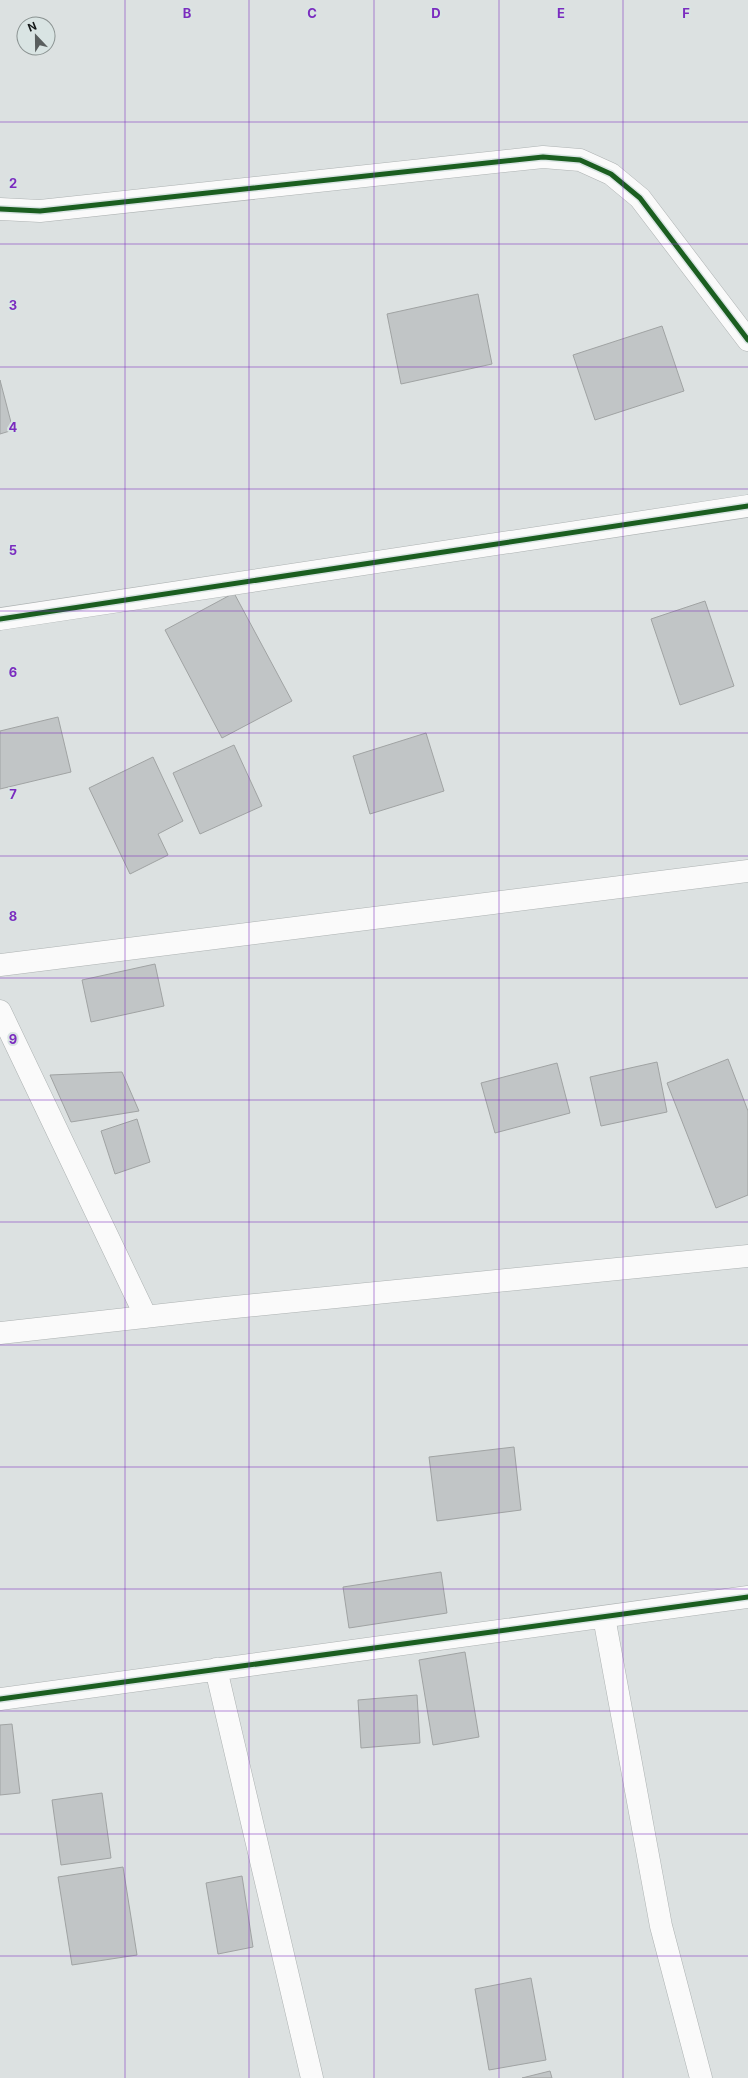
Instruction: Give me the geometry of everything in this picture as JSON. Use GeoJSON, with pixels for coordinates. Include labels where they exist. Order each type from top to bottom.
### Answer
{"type":"FeatureCollection","features":[{"type":"Feature","properties":{"kind":"street"},"geometry":{"type":"LineString","coordinates":[[0,209],[40,211],[543,157],[580,160],[611,174],[640,198],[748,340]]}},
{"type":"Feature","properties":{"kind":"street"},"geometry":{"type":"LineString","coordinates":[[0,619],[748,506]]}},
{"type":"Feature","properties":{"kind":"street"},"geometry":{"type":"LineString","coordinates":[[0,965],[748,871]]}},
{"type":"Feature","properties":{"kind":"street"},"geometry":{"type":"LineString","coordinates":[[0,1011],[146,1317]]}},
{"type":"Feature","properties":{"kind":"street"},"geometry":{"type":"LineString","coordinates":[[0,1333],[748,1256]]}},
{"type":"Feature","properties":{"kind":"street"},"geometry":{"type":"LineString","coordinates":[[0,1699],[748,1597]]}},
{"type":"Feature","properties":{"kind":"street"},"geometry":{"type":"LineString","coordinates":[[604,1617],[661,1926],[700,2078]]}},
{"type":"Feature","properties":{"kind":"street"},"geometry":{"type":"LineString","coordinates":[[216,1669],[312,2078]]}},
{"type":"Feature","properties":{"kind":"building"},"geometry":{"type":"Polygon","coordinates":[[[478,294],[492,364],[401,384],[387,314],[478,294]]]}},
{"type":"Feature","properties":{"kind":"building"},"geometry":{"type":"Polygon","coordinates":[[[662,326],[684,391],[595,420],[573,355],[662,326]]]}},
{"type":"Feature","properties":{"kind":"building"},"geometry":{"type":"Polygon","coordinates":[[[0,380],[13,430],[0,434],[0,380]]]}},
{"type":"Feature","properties":{"kind":"building"},"geometry":{"type":"Polygon","coordinates":[[[234,593],[292,701],[222,738],[165,630],[234,593]]]}},
{"type":"Feature","properties":{"kind":"building"},"geometry":{"type":"Polygon","coordinates":[[[705,601],[734,686],[680,705],[651,619],[705,601]]]}},
{"type":"Feature","properties":{"kind":"building"},"geometry":{"type":"Polygon","coordinates":[[[58,717],[71,772],[0,789],[0,731],[58,717]]]}},
{"type":"Feature","properties":{"kind":"building"},"geometry":{"type":"Polygon","coordinates":[[[426,733],[444,791],[370,814],[353,756],[426,733]]]}},
{"type":"Feature","properties":{"kind":"building"},"geometry":{"type":"Polygon","coordinates":[[[234,745],[262,806],[200,834],[173,773],[234,745]]]}},
{"type":"Feature","properties":{"kind":"building"},"geometry":{"type":"Polygon","coordinates":[[[153,757],[183,821],[158,834],[168,855],[130,874],[89,788],[153,757]]]}},
{"type":"Feature","properties":{"kind":"building"},"geometry":{"type":"Polygon","coordinates":[[[155,964],[164,1006],[91,1022],[82,980],[155,964]]]}},
{"type":"Feature","properties":{"kind":"building"},"geometry":{"type":"Polygon","coordinates":[[[728,1059],[748,1111],[748,1195],[716,1208],[667,1083],[728,1059]]]}},
{"type":"Feature","properties":{"kind":"building"},"geometry":{"type":"Polygon","coordinates":[[[657,1062],[667,1112],[601,1126],[590,1077],[657,1062]]]}},
{"type":"Feature","properties":{"kind":"building"},"geometry":{"type":"Polygon","coordinates":[[[557,1063],[570,1113],[495,1133],[481,1083],[557,1063]]]}},
{"type":"Feature","properties":{"kind":"building"},"geometry":{"type":"Polygon","coordinates":[[[122,1072],[139,1111],[71,1122],[50,1075],[122,1072]]]}},
{"type":"Feature","properties":{"kind":"building"},"geometry":{"type":"Polygon","coordinates":[[[137,1119],[150,1162],[115,1174],[101,1131],[137,1119]]]}},
{"type":"Feature","properties":{"kind":"building"},"geometry":{"type":"Polygon","coordinates":[[[514,1447],[521,1510],[437,1521],[429,1457],[514,1447]]]}},
{"type":"Feature","properties":{"kind":"building"},"geometry":{"type":"Polygon","coordinates":[[[441,1572],[447,1613],[349,1628],[343,1587],[441,1572]]]}},
{"type":"Feature","properties":{"kind":"building"},"geometry":{"type":"Polygon","coordinates":[[[465,1652],[479,1737],[433,1745],[419,1660],[465,1652]]]}},
{"type":"Feature","properties":{"kind":"building"},"geometry":{"type":"Polygon","coordinates":[[[417,1695],[420,1743],[361,1748],[358,1700],[417,1695]]]}},
{"type":"Feature","properties":{"kind":"building"},"geometry":{"type":"Polygon","coordinates":[[[12,1724],[20,1793],[0,1795],[0,1725],[12,1724]]]}},
{"type":"Feature","properties":{"kind":"building"},"geometry":{"type":"Polygon","coordinates":[[[102,1793],[111,1858],[61,1865],[52,1800],[102,1793]]]}},
{"type":"Feature","properties":{"kind":"building"},"geometry":{"type":"Polygon","coordinates":[[[123,1867],[137,1955],[72,1965],[58,1877],[123,1867]]]}},
{"type":"Feature","properties":{"kind":"building"},"geometry":{"type":"Polygon","coordinates":[[[242,1876],[253,1947],[218,1954],[206,1883],[242,1876]]]}},
{"type":"Feature","properties":{"kind":"building"},"geometry":{"type":"Polygon","coordinates":[[[531,1978],[546,2060],[489,2070],[475,1989],[531,1978]]]}},
{"type":"Feature","properties":{"kind":"building"},"geometry":{"type":"Polygon","coordinates":[[[550,2071],[552,2078],[522,2078],[550,2071]]]}},
{"type":"Feature","properties":{"kind":"cycle path"},"geometry":{"type":"LineString","coordinates":[[0,209],[40,211],[543,157],[580,160],[611,174],[640,198],[748,340]]}},
{"type":"Feature","properties":{"kind":"cycle path"},"geometry":{"type":"LineString","coordinates":[[0,619],[748,506]]}},
{"type":"Feature","properties":{"kind":"cycle path"},"geometry":{"type":"LineString","coordinates":[[0,1699],[748,1597]]}}]}
